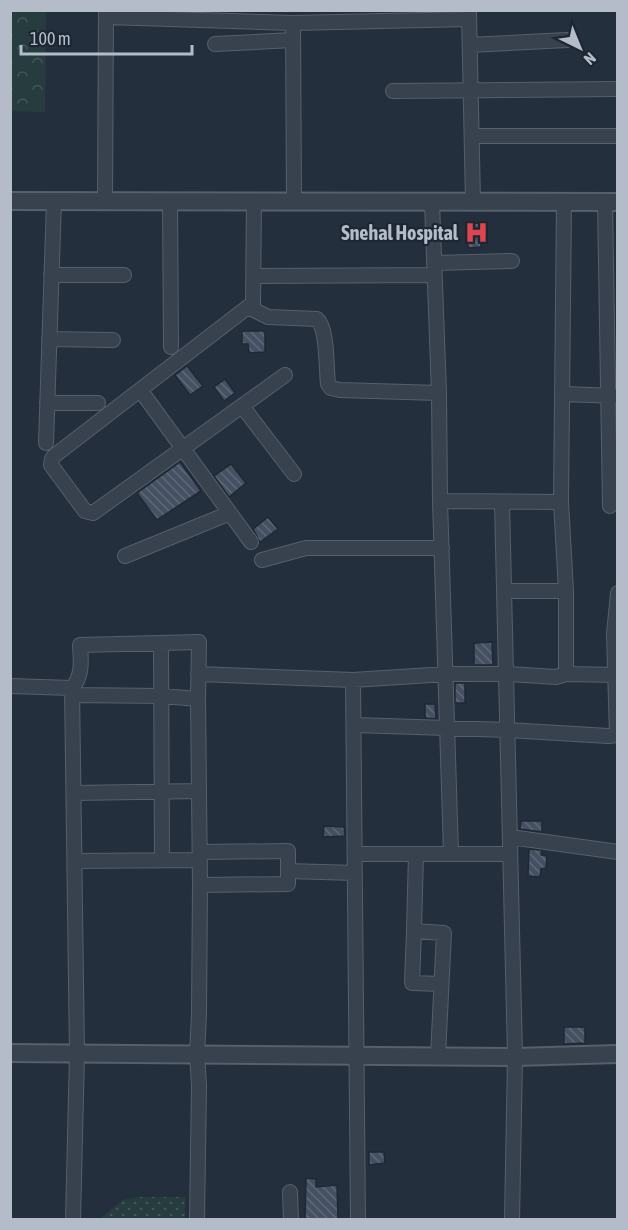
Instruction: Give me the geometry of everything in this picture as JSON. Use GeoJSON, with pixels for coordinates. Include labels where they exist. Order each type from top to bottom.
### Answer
{"type":"FeatureCollection","features":[{"type":"Feature","properties":{"kind":"street"},"geometry":{"type":"LineString","coordinates":[[105,201],[106,14],[293,23],[469,15],[473,202]]}},
{"type":"Feature","properties":{"kind":"street"},"geometry":{"type":"LineString","coordinates":[[293,23],[294,201]]}},
{"type":"Feature","properties":{"kind":"street"},"geometry":{"type":"LineString","coordinates":[[215,44],[293,40]]}},
{"type":"Feature","properties":{"kind":"street"},"geometry":{"type":"LineString","coordinates":[[470,45],[567,40]]}},
{"type":"Feature","properties":{"kind":"street"},"geometry":{"type":"LineString","coordinates":[[393,91],[618,89]]}},
{"type":"Feature","properties":{"kind":"street"},"geometry":{"type":"LineString","coordinates":[[472,136],[618,136]]}},
{"type":"Feature","properties":{"kind":"street"},"geometry":{"type":"LineString","coordinates":[[10,201],[611,202],[613,396],[610,506]]}},
{"type":"Feature","properties":{"kind":"street"},"geometry":{"type":"LineString","coordinates":[[46,443],[54,201]]}},
{"type":"Feature","properties":{"kind":"street"},"geometry":{"type":"LineString","coordinates":[[170,201],[171,347]]}},
{"type":"Feature","properties":{"kind":"street"},"geometry":{"type":"LineString","coordinates":[[254,201],[255,276],[254,299],[250,308],[54,456],[51,462],[85,511],[93,513],[285,375]]}},
{"type":"Feature","properties":{"kind":"street"},"geometry":{"type":"LineString","coordinates":[[432,202],[451,853]]}},
{"type":"Feature","properties":{"kind":"street"},"geometry":{"type":"LineString","coordinates":[[564,202],[561,502],[566,591],[566,674]]}},
{"type":"Feature","properties":{"kind":"street"},"geometry":{"type":"LineString","coordinates":[[255,276],[434,269],[512,261]]}},
{"type":"Feature","properties":{"kind":"street"},"geometry":{"type":"LineString","coordinates":[[51,275],[124,275]]}},
{"type":"Feature","properties":{"kind":"street"},"geometry":{"type":"LineString","coordinates":[[250,308],[268,316],[317,319],[321,322],[324,332],[328,384],[332,388],[439,393]]}},
{"type":"Feature","properties":{"kind":"street"},"geometry":{"type":"LineString","coordinates":[[49,339],[113,340]]}},
{"type":"Feature","properties":{"kind":"street"},"geometry":{"type":"LineString","coordinates":[[141,391],[251,542]]}},
{"type":"Feature","properties":{"kind":"street"},"geometry":{"type":"LineString","coordinates":[[563,394],[613,396]]}},
{"type":"Feature","properties":{"kind":"street"},"geometry":{"type":"LineString","coordinates":[[47,403],[99,403]]}},
{"type":"Feature","properties":{"kind":"street"},"geometry":{"type":"LineString","coordinates":[[242,406],[294,474]]}},
{"type":"Feature","properties":{"kind":"street"},"geometry":{"type":"LineString","coordinates":[[440,501],[561,502]]}},
{"type":"Feature","properties":{"kind":"street"},"geometry":{"type":"LineString","coordinates":[[502,502],[515,1058],[512,1220]]}},
{"type":"Feature","properties":{"kind":"street"},"geometry":{"type":"LineString","coordinates":[[125,556],[230,513]]}},
{"type":"Feature","properties":{"kind":"street"},"geometry":{"type":"LineString","coordinates":[[262,560],[306,548],[442,548]]}},
{"type":"Feature","properties":{"kind":"street"},"geometry":{"type":"LineString","coordinates":[[505,591],[566,591]]}},
{"type":"Feature","properties":{"kind":"street"},"geometry":{"type":"LineString","coordinates":[[355,725],[617,735],[614,634],[618,593]]}},
{"type":"Feature","properties":{"kind":"street"},"geometry":{"type":"LineString","coordinates":[[73,1220],[77,1054],[72,692],[78,682],[82,663],[80,645],[199,642],[200,885],[197,1220]]}},
{"type":"Feature","properties":{"kind":"street"},"geometry":{"type":"LineString","coordinates":[[161,643],[162,860]]}},
{"type":"Feature","properties":{"kind":"street"},"geometry":{"type":"LineString","coordinates":[[198,674],[354,680],[446,674],[556,677],[566,674],[617,675]]}},
{"type":"Feature","properties":{"kind":"street"},"geometry":{"type":"LineString","coordinates":[[354,680],[358,1220]]}},
{"type":"Feature","properties":{"kind":"street"},"geometry":{"type":"LineString","coordinates":[[10,686],[198,699]]}},
{"type":"Feature","properties":{"kind":"street"},"geometry":{"type":"LineString","coordinates":[[74,793],[199,791]]}},
{"type":"Feature","properties":{"kind":"street"},"geometry":{"type":"LineString","coordinates":[[510,837],[618,852]]}},
{"type":"Feature","properties":{"kind":"street"},"geometry":{"type":"LineString","coordinates":[[75,861],[162,860],[288,851],[288,884],[200,885]]}},
{"type":"Feature","properties":{"kind":"street"},"geometry":{"type":"LineString","coordinates":[[355,854],[510,854]]}},
{"type":"Feature","properties":{"kind":"street"},"geometry":{"type":"LineString","coordinates":[[416,854],[412,983],[441,984]]}},
{"type":"Feature","properties":{"kind":"street"},"geometry":{"type":"LineString","coordinates":[[288,872],[355,873]]}},
{"type":"Feature","properties":{"kind":"street"},"geometry":{"type":"LineString","coordinates":[[414,931],[444,933],[438,1056]]}},
{"type":"Feature","properties":{"kind":"street"},"geometry":{"type":"LineString","coordinates":[[10,1053],[515,1058],[618,1054]]}},
{"type":"Feature","properties":{"kind":"street"},"geometry":{"type":"LineString","coordinates":[[290,1192],[291,1220]]}},
{"type":"Feature","properties":{"kind":"green space"},"geometry":{"type":"Polygon","coordinates":[[[11,10],[46,11],[45,112],[11,111],[11,10]]]}},
{"type":"Feature","properties":{"kind":"green space"},"geometry":{"type":"Polygon","coordinates":[[[140,1197],[185,1197],[185,1219],[100,1219],[122,1200],[140,1197]]]}},
{"type":"Feature","properties":{"kind":"building"},"geometry":{"type":"Polygon","coordinates":[[[480,223],[481,247],[468,248],[467,224],[480,223]]]}},
{"type":"Feature","properties":{"kind":"building"},"geometry":{"type":"Polygon","coordinates":[[[242,331],[265,331],[265,352],[249,353],[248,344],[242,344],[242,331]]]}},
{"type":"Feature","properties":{"kind":"building"},"geometry":{"type":"Polygon","coordinates":[[[187,366],[203,386],[190,395],[175,375],[187,366]]]}},
{"type":"Feature","properties":{"kind":"building"},"geometry":{"type":"Polygon","coordinates":[[[225,379],[235,393],[224,401],[214,387],[225,379]]]}},
{"type":"Feature","properties":{"kind":"building"},"geometry":{"type":"Polygon","coordinates":[[[180,462],[201,491],[157,520],[137,493],[180,462]]]}},
{"type":"Feature","properties":{"kind":"building"},"geometry":{"type":"Polygon","coordinates":[[[231,464],[246,483],[229,497],[214,476],[231,464]]]}},
{"type":"Feature","properties":{"kind":"building"},"geometry":{"type":"Polygon","coordinates":[[[268,517],[278,529],[260,542],[253,529],[268,517]]]}},
{"type":"Feature","properties":{"kind":"building"},"geometry":{"type":"Polygon","coordinates":[[[492,642],[493,665],[474,665],[474,643],[492,642]]]}},
{"type":"Feature","properties":{"kind":"building"},"geometry":{"type":"Polygon","coordinates":[[[455,683],[465,683],[465,703],[455,703],[455,683]]]}},
{"type":"Feature","properties":{"kind":"building"},"geometry":{"type":"Polygon","coordinates":[[[425,704],[435,704],[436,719],[425,718],[425,704]]]}},
{"type":"Feature","properties":{"kind":"building"},"geometry":{"type":"Polygon","coordinates":[[[521,821],[542,821],[542,832],[520,829],[521,821]]]}},
{"type":"Feature","properties":{"kind":"building"},"geometry":{"type":"Polygon","coordinates":[[[324,826],[344,827],[345,836],[323,837],[324,826]]]}},
{"type":"Feature","properties":{"kind":"building"},"geometry":{"type":"Polygon","coordinates":[[[529,849],[542,850],[541,855],[547,856],[546,868],[541,869],[540,877],[528,876],[529,849]]]}},
{"type":"Feature","properties":{"kind":"building"},"geometry":{"type":"Polygon","coordinates":[[[564,1027],[585,1027],[585,1043],[564,1044],[564,1027]]]}},
{"type":"Feature","properties":{"kind":"building"},"geometry":{"type":"Polygon","coordinates":[[[369,1152],[384,1152],[385,1163],[369,1165],[369,1152]]]}},
{"type":"Feature","properties":{"kind":"building"},"geometry":{"type":"Polygon","coordinates":[[[306,1178],[316,1179],[316,1187],[337,1185],[338,1220],[305,1220],[306,1178]]]}},
{"type":"Feature","properties":{"kind":"place","name":"Snehal Hospital"},"geometry":{"type":"Point","coordinates":[476,233]}}]}
